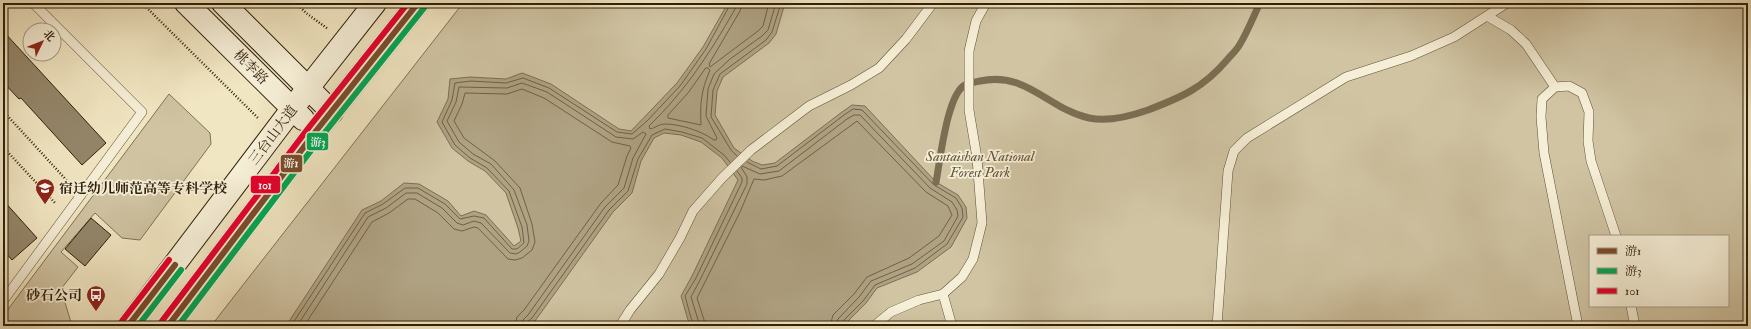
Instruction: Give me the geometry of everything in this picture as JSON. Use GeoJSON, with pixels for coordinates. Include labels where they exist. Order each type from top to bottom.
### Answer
{"type":"FeatureCollection","features":[{"type":"Feature","properties":{"kind":"main road","name":"桃李路"},"geometry":{"type":"LineString","coordinates":[[186,3],[316,131]]}},
{"type":"Feature","properties":{"kind":"main road","name":"桃李路"},"geometry":{"type":"LineString","coordinates":[[223,3],[332,112]]}},
{"type":"Feature","properties":{"kind":"main road","name":"三台山大道"},"geometry":{"type":"LineString","coordinates":[[128,326],[308,88],[376,3]]}},
{"type":"Feature","properties":{"kind":"main road"},"geometry":{"type":"LineString","coordinates":[[168,326],[316,131],[418,3]]}},
{"type":"Feature","properties":{"kind":"lane"},"geometry":{"type":"LineString","coordinates":[[4,298],[142,112],[34,3]]}},
{"type":"Feature","properties":{"kind":"lane"},"geometry":{"type":"LineString","coordinates":[[620,326],[630,310],[659,274],[680,238],[693,211],[727,174],[749,152],[809,106],[851,85],[879,68],[906,39],[933,3]]}},
{"type":"Feature","properties":{"kind":"lane"},"geometry":{"type":"LineString","coordinates":[[874,326],[892,312],[919,300],[943,294],[962,278],[973,259],[982,223],[977,158],[969,110],[969,51],[976,21],[986,3]]}},
{"type":"Feature","properties":{"kind":"lane"},"geometry":{"type":"LineString","coordinates":[[1217,326],[1228,171],[1234,151],[1247,138],[1346,77],[1411,56],[1454,37],[1507,3]]}},
{"type":"Feature","properties":{"kind":"lane"},"geometry":{"type":"LineString","coordinates":[[1487,16],[1511,30],[1526,44],[1555,87]]}},
{"type":"Feature","properties":{"kind":"lane"},"geometry":{"type":"LineString","coordinates":[[1578,326],[1544,153],[1540,117],[1542,99],[1555,87],[1569,86],[1582,93],[1589,112],[1588,141],[1591,161],[1616,235]]}},
{"type":"Feature","properties":{"kind":"lane"},"geometry":{"type":"LineString","coordinates":[[943,294],[952,326]]}},
{"type":"Feature","properties":{"kind":"lane"},"geometry":{"type":"LineString","coordinates":[[1631,307],[1635,326]]}},
{"type":"Feature","properties":{"kind":"path"},"geometry":{"type":"LineString","coordinates":[[142,3],[274,134]]}},
{"type":"Feature","properties":{"kind":"path"},"geometry":{"type":"LineString","coordinates":[[3,111],[80,196]]}},
{"type":"Feature","properties":{"kind":"path"},"geometry":{"type":"LineString","coordinates":[[3,147],[66,215]]}},
{"type":"Feature","properties":{"kind":"green space","name":"Santaishan National Forest Park"},"geometry":{"type":"Polygon","coordinates":[[[463,3],[1748,3],[1748,326],[211,326],[463,3]]]}},
{"type":"Feature","properties":{"kind":"green space"},"geometry":{"type":"Polygon","coordinates":[[[169,94],[210,133],[211,144],[140,240],[122,238],[95,213],[61,252],[78,267],[61,289],[72,326],[3,326],[3,316],[169,94]]]}},
{"type":"Feature","properties":{"kind":"water"},"geometry":{"type":"Polygon","coordinates":[[[728,3],[785,3],[776,34],[769,43],[723,77],[717,91],[715,115],[734,148],[752,161],[762,165],[775,163],[852,105],[865,106],[936,182],[958,195],[966,207],[967,218],[951,247],[917,272],[877,288],[866,303],[843,326],[692,326],[688,320],[681,296],[738,180],[722,158],[701,142],[681,135],[664,133],[654,138],[641,161],[632,193],[613,212],[535,321],[528,326],[286,326],[362,210],[381,201],[404,183],[419,184],[448,201],[461,216],[474,211],[486,215],[514,246],[521,241],[506,193],[485,171],[468,161],[452,148],[437,122],[448,99],[450,79],[470,77],[506,79],[522,73],[551,84],[619,129],[631,131],[677,83],[703,47],[728,3]]]}},
{"type":"Feature","properties":{"kind":"building"},"geometry":{"type":"Polygon","coordinates":[[[3,31],[22,52],[22,62],[32,62],[106,143],[82,165],[21,98],[19,99],[3,82],[3,31]]]}},
{"type":"Feature","properties":{"kind":"building"},"geometry":{"type":"Polygon","coordinates":[[[3,200],[37,238],[12,260],[3,250],[3,200]]]}},
{"type":"Feature","properties":{"kind":"building"},"geometry":{"type":"Polygon","coordinates":[[[91,218],[111,235],[85,266],[65,249],[91,218]]]}},
{"type":"Feature","properties":{"kind":"waterway"},"geometry":{"type":"LineString","coordinates":[[936,182],[949,114],[953,101],[965,85],[996,79],[1011,81],[1037,92],[1061,107],[1089,118],[1112,119],[1134,114],[1182,96],[1209,78],[1239,46],[1260,3]]}},
{"type":"Feature","properties":{"kind":"transit line","name":"101"},"geometry":{"type":"LineString","coordinates":[[162,321],[310,126],[408,3]]}},
{"type":"Feature","properties":{"kind":"transit line","name":"游1"},"geometry":{"type":"LineString","coordinates":[[168,326],[316,131],[418,3]]}},
{"type":"Feature","properties":{"kind":"transit line","name":"游3"},"geometry":{"type":"LineString","coordinates":[[178,326],[322,136],[424,8]]}},
{"type":"Feature","properties":{"kind":"transit line","name":"101"},"geometry":{"type":"LineString","coordinates":[[122,321],[169,260]]}},
{"type":"Feature","properties":{"kind":"transit line","name":"游1"},"geometry":{"type":"LineString","coordinates":[[128,326],[175,265]]}},
{"type":"Feature","properties":{"kind":"transit line","name":"游3"},"geometry":{"type":"LineString","coordinates":[[138,326],[181,270]]}},
{"type":"Feature","properties":{"kind":"place","name":"宿迁幼儿师范高等专科学校"},"geometry":{"type":"Point","coordinates":[45,205]}},
{"type":"Feature","properties":{"kind":"place","name":"砂石公司"},"geometry":{"type":"Point","coordinates":[96,312]}}]}
